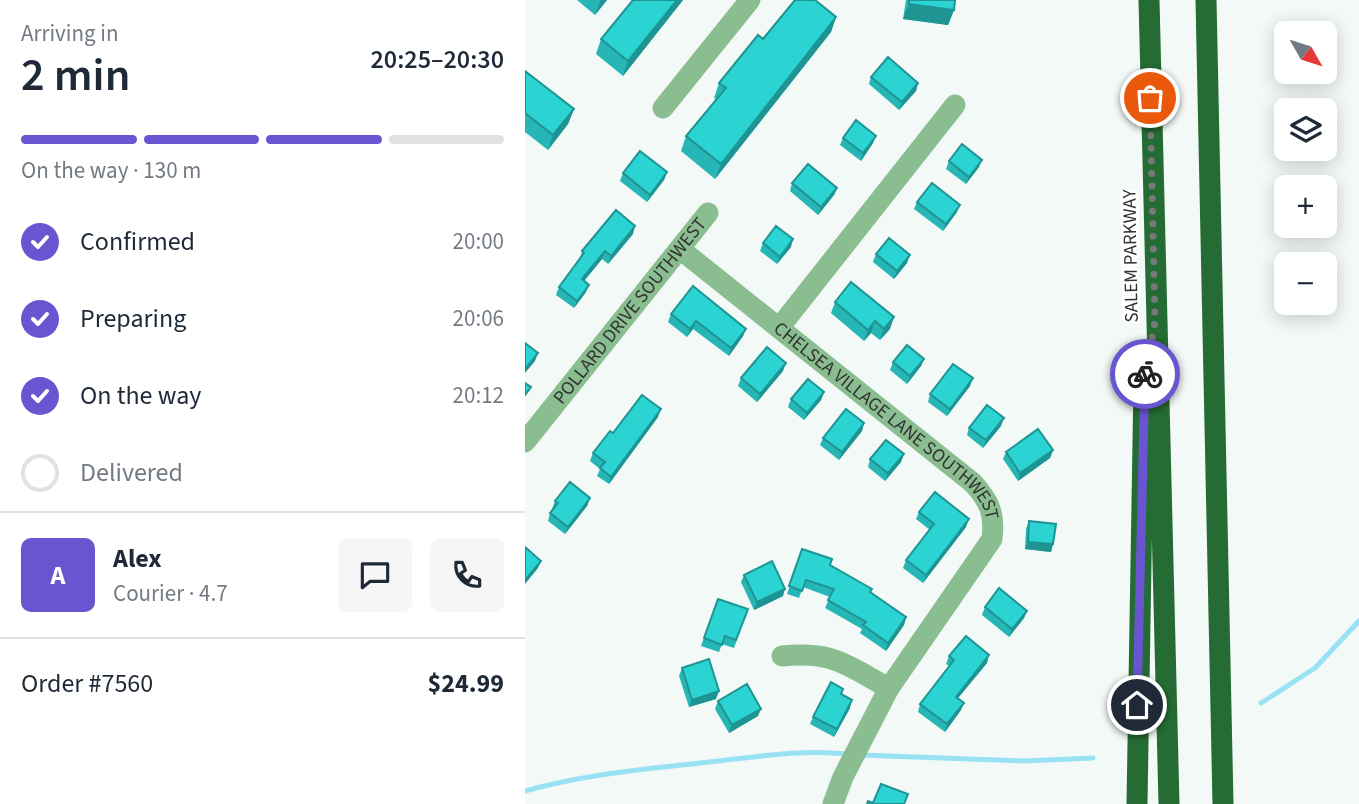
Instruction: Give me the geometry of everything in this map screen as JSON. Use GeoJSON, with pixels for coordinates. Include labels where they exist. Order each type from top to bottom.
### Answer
{"type":"FeatureCollection","features":[{"type":"Feature","properties":{"kind":"highway","name":"SALEM PARKWAY"},"geometry":{"type":"LineString","coordinates":[[1149,0],[1169,804]]}},
{"type":"Feature","properties":{"kind":"highway"},"geometry":{"type":"LineString","coordinates":[[1206,0],[1223,804]]}},
{"type":"Feature","properties":{"kind":"highway"},"geometry":{"type":"LineString","coordinates":[[1137,804],[1144,382],[1155,322]]}},
{"type":"Feature","properties":{"kind":"street"},"geometry":{"type":"LineString","coordinates":[[663,108],[750,0]]}},
{"type":"Feature","properties":{"kind":"street"},"geometry":{"type":"LineString","coordinates":[[779,328],[955,105]]}},
{"type":"Feature","properties":{"kind":"street","name":"POLLARD DRIVE SOUTHWEST"},"geometry":{"type":"LineString","coordinates":[[525,443],[708,214]]}},
{"type":"Feature","properties":{"kind":"street","name":"CHELSEA VILLAGE LANE SOUTHWEST"},"geometry":{"type":"LineString","coordinates":[[680,249],[973,483],[989,502],[994,522],[992,539],[983,556],[909,654],[843,777],[833,804]]}},
{"type":"Feature","properties":{"kind":"street"},"geometry":{"type":"LineString","coordinates":[[782,656],[815,653],[889,688]]}},
{"type":"Feature","properties":{"kind":"building"},"geometry":{"type":"Polygon","coordinates":[[[633,0],[677,0],[628,61],[601,39],[633,0]]]}},
{"type":"Feature","properties":{"kind":"building"},"geometry":{"type":"Polygon","coordinates":[[[795,0],[815,0],[836,17],[721,164],[686,136],[726,88],[719,83],[758,35],[763,39],[795,0]]]}},
{"type":"Feature","properties":{"kind":"building"},"geometry":{"type":"Polygon","coordinates":[[[909,0],[955,0],[954,10],[909,4],[909,0]]]}},
{"type":"Feature","properties":{"kind":"building"},"geometry":{"type":"Polygon","coordinates":[[[888,57],[918,83],[902,102],[871,77],[888,57]]]}},
{"type":"Feature","properties":{"kind":"building"},"geometry":{"type":"Polygon","coordinates":[[[525,71],[574,109],[553,135],[525,113],[525,71]]]}},
{"type":"Feature","properties":{"kind":"building"},"geometry":{"type":"Polygon","coordinates":[[[856,120],[876,136],[863,153],[843,138],[856,120]]]}},
{"type":"Feature","properties":{"kind":"building"},"geometry":{"type":"Polygon","coordinates":[[[962,144],[982,160],[969,177],[949,161],[962,144]]]}},
{"type":"Feature","properties":{"kind":"building"},"geometry":{"type":"Polygon","coordinates":[[[640,151],[667,172],[650,195],[623,173],[640,151]]]}},
{"type":"Feature","properties":{"kind":"building"},"geometry":{"type":"Polygon","coordinates":[[[808,164],[837,188],[821,207],[792,183],[808,164]]]}},
{"type":"Feature","properties":{"kind":"building"},"geometry":{"type":"Polygon","coordinates":[[[932,183],[960,205],[946,224],[917,202],[932,183]]]}},
{"type":"Feature","properties":{"kind":"building"},"geometry":{"type":"Polygon","coordinates":[[[616,210],[635,226],[611,256],[605,251],[582,279],[589,285],[577,301],[559,287],[584,253],[582,251],[616,210]]]}},
{"type":"Feature","properties":{"kind":"building"},"geometry":{"type":"Polygon","coordinates":[[[776,226],[793,239],[780,257],[763,243],[776,226]]]}},
{"type":"Feature","properties":{"kind":"building"},"geometry":{"type":"Polygon","coordinates":[[[889,238],[910,255],[897,271],[876,254],[889,238]]]}},
{"type":"Feature","properties":{"kind":"building"},"geometry":{"type":"Polygon","coordinates":[[[851,282],[894,317],[884,329],[875,321],[868,330],[835,302],[851,282]]]}},
{"type":"Feature","properties":{"kind":"building"},"geometry":{"type":"Polygon","coordinates":[[[693,286],[746,329],[731,348],[696,321],[690,329],[671,314],[693,286]]]}},
{"type":"Feature","properties":{"kind":"building"},"geometry":{"type":"Polygon","coordinates":[[[525,343],[538,353],[525,369],[525,343]]]}},
{"type":"Feature","properties":{"kind":"building"},"geometry":{"type":"Polygon","coordinates":[[[907,345],[924,359],[910,376],[893,362],[907,345]]]}},
{"type":"Feature","properties":{"kind":"building"},"geometry":{"type":"Polygon","coordinates":[[[767,347],[786,363],[760,394],[741,378],[767,347]]]}},
{"type":"Feature","properties":{"kind":"building"},"geometry":{"type":"Polygon","coordinates":[[[953,364],[973,378],[950,409],[930,394],[953,364]]]}},
{"type":"Feature","properties":{"kind":"building"},"geometry":{"type":"Polygon","coordinates":[[[808,379],[824,392],[807,413],[791,399],[808,379]]]}},
{"type":"Feature","properties":{"kind":"building"},"geometry":{"type":"Polygon","coordinates":[[[525,383],[531,387],[525,395],[525,383]]]}},
{"type":"Feature","properties":{"kind":"building"},"geometry":{"type":"Polygon","coordinates":[[[642,395],[661,409],[611,477],[600,468],[605,462],[593,453],[610,431],[613,433],[642,395]]]}},
{"type":"Feature","properties":{"kind":"building"},"geometry":{"type":"Polygon","coordinates":[[[987,405],[1004,418],[986,440],[969,428],[987,405]]]}},
{"type":"Feature","properties":{"kind":"building"},"geometry":{"type":"Polygon","coordinates":[[[846,409],[864,423],[842,452],[823,438],[846,409]]]}},
{"type":"Feature","properties":{"kind":"building"},"geometry":{"type":"Polygon","coordinates":[[[1038,429],[1053,450],[1020,473],[1006,452],[1038,429]]]}},
{"type":"Feature","properties":{"kind":"building"},"geometry":{"type":"Polygon","coordinates":[[[886,440],[904,454],[888,473],[870,459],[886,440]]]}},
{"type":"Feature","properties":{"kind":"building"},"geometry":{"type":"Polygon","coordinates":[[[570,482],[590,498],[568,527],[550,513],[558,503],[555,501],[570,482]]]}},
{"type":"Feature","properties":{"kind":"building"},"geometry":{"type":"Polygon","coordinates":[[[935,492],[969,519],[926,575],[906,560],[934,524],[919,512],[935,492]]]}},
{"type":"Feature","properties":{"kind":"building"},"geometry":{"type":"Polygon","coordinates":[[[1029,521],[1056,524],[1053,544],[1028,542],[1029,521]]]}},
{"type":"Feature","properties":{"kind":"building"},"geometry":{"type":"Polygon","coordinates":[[[525,547],[541,561],[525,580],[525,547]]]}},
{"type":"Feature","properties":{"kind":"building"},"geometry":{"type":"Polygon","coordinates":[[[802,549],[832,559],[830,565],[872,589],[870,592],[906,617],[888,643],[863,625],[866,622],[828,600],[834,589],[806,580],[802,591],[789,586],[802,549]]]}},
{"type":"Feature","properties":{"kind":"building"},"geometry":{"type":"Polygon","coordinates":[[[772,561],[785,589],[757,602],[744,575],[772,561]]]}},
{"type":"Feature","properties":{"kind":"building"},"geometry":{"type":"Polygon","coordinates":[[[999,588],[1027,611],[1012,629],[985,607],[999,588]]]}},
{"type":"Feature","properties":{"kind":"building"},"geometry":{"type":"Polygon","coordinates":[[[718,599],[748,609],[736,640],[725,636],[722,645],[704,638],[718,599]]]}},
{"type":"Feature","properties":{"kind":"building"},"geometry":{"type":"Polygon","coordinates":[[[966,636],[989,655],[956,697],[964,703],[947,724],[920,704],[954,660],[949,656],[966,636]]]}},
{"type":"Feature","properties":{"kind":"building"},"geometry":{"type":"Polygon","coordinates":[[[709,659],[719,691],[692,700],[682,668],[709,659]]]}},
{"type":"Feature","properties":{"kind":"building"},"geometry":{"type":"Polygon","coordinates":[[[831,682],[843,689],[841,694],[852,700],[837,729],[813,717],[831,682]]]}},
{"type":"Feature","properties":{"kind":"building"},"geometry":{"type":"Polygon","coordinates":[[[747,684],[761,709],[732,725],[718,701],[747,684]]]}},
{"type":"Feature","properties":{"kind":"building"},"geometry":{"type":"Polygon","coordinates":[[[881,784],[908,794],[904,804],[867,804],[868,801],[873,803],[881,784]]]}},
{"type":"Feature","properties":{"kind":"waterway"},"geometry":{"type":"LineString","coordinates":[[1261,703],[1315,668],[1359,621]]}},
{"type":"Feature","properties":{"kind":"waterway"},"geometry":{"type":"LineString","coordinates":[[525,791],[594,776],[663,767],[795,753],[847,754]]}},
{"type":"Feature","properties":{"kind":"waterway"},"geometry":{"type":"LineString","coordinates":[[860,755],[1023,761],[1093,758]]}},
{"type":"Feature","properties":{"kind":"way so far"},"geometry":{"type":"LineString","coordinates":[[1145,374],[1155,322],[1150,98]]}},
{"type":"Feature","properties":{"kind":"route"},"geometry":{"type":"LineString","coordinates":[[1137,705],[1145,374]]}}]}
